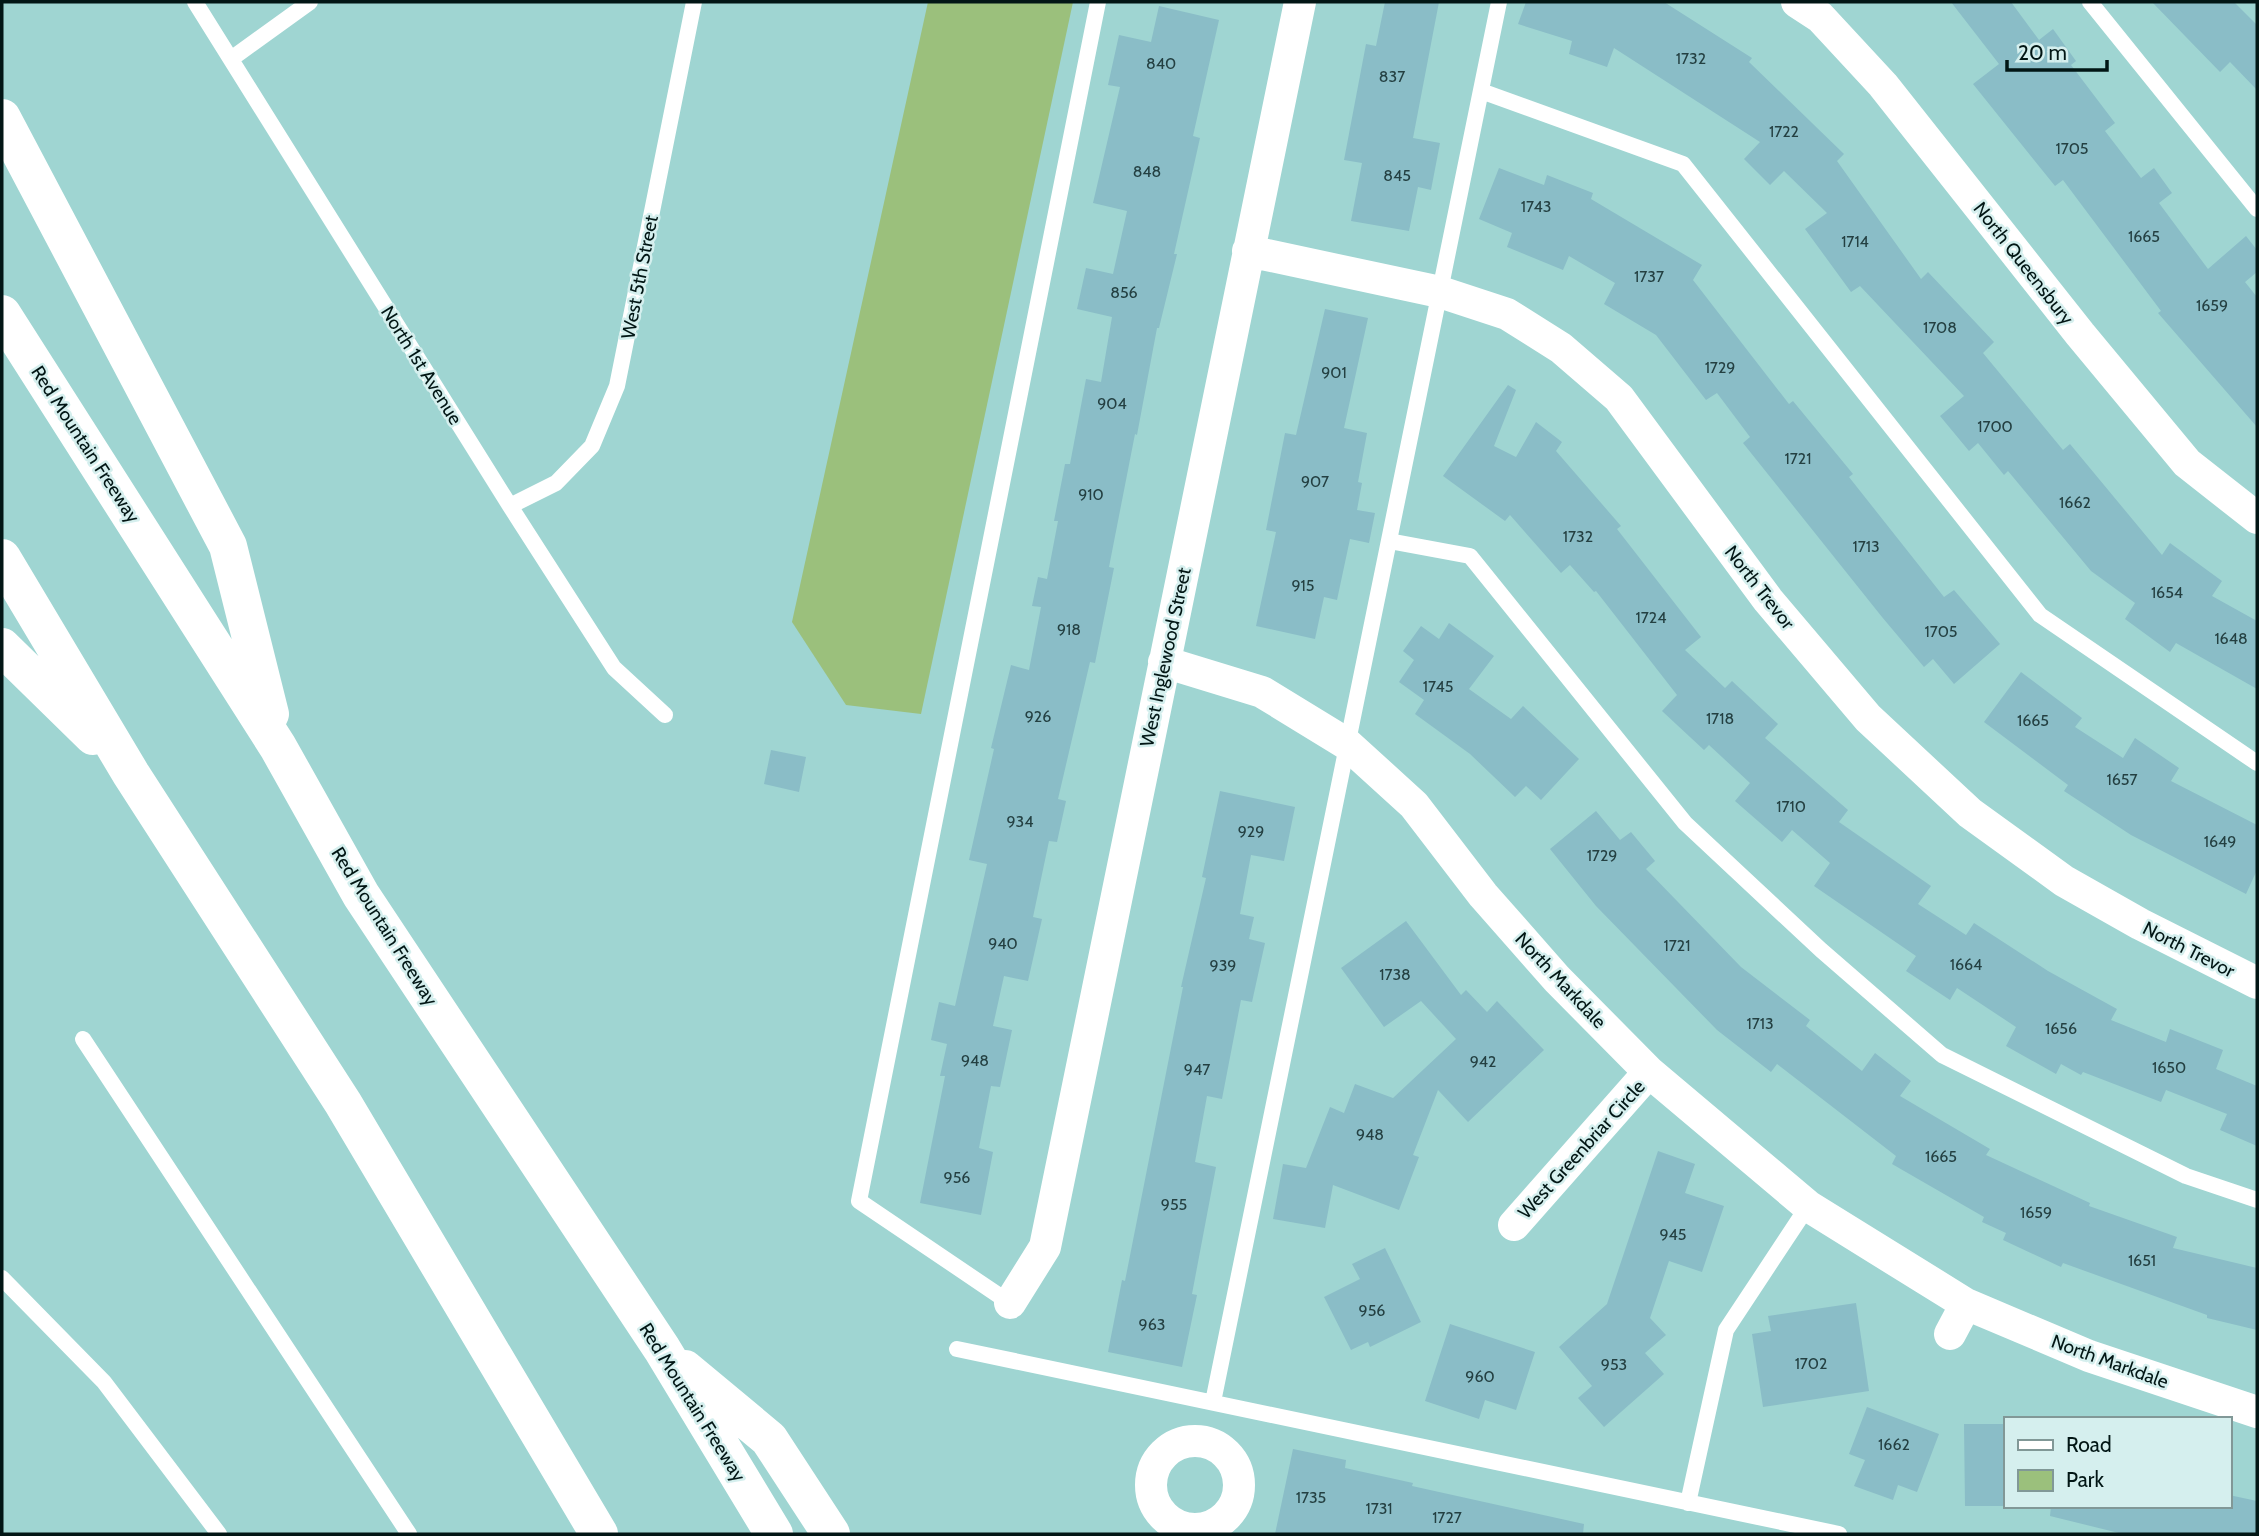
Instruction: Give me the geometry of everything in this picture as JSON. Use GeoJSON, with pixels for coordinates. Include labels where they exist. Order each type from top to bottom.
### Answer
{"type":"FeatureCollection","features":[{"type":"Feature","properties":{"kind":"highway"},"geometry":{"type":"LineString","coordinates":[[2,118],[228,546],[278,747]]}},
{"type":"Feature","properties":{"kind":"highway","name":"Red Mountain Freeway"},"geometry":{"type":"LineString","coordinates":[[2,314],[278,747],[361,895],[662,1349],[774,1534]]}},
{"type":"Feature","properties":{"kind":"highway"},"geometry":{"type":"LineString","coordinates":[[2,558],[131,774],[343,1103],[599,1534]]}},
{"type":"Feature","properties":{"kind":"highway"},"geometry":{"type":"LineString","coordinates":[[2,647],[131,774]]}},
{"type":"Feature","properties":{"kind":"highway"},"geometry":{"type":"LineString","coordinates":[[662,1349],[769,1439],[831,1534]]}},
{"type":"Feature","properties":{"kind":"street","name":"West Inglewood Street"},"geometry":{"type":"LineString","coordinates":[[1010,1303],[1045,1247],[1300,2]]}},
{"type":"Feature","properties":{"kind":"street","name":"North Queensbury"},"geometry":{"type":"LineString","coordinates":[[1797,2],[1820,18],[1883,85],[2080,334],[2187,463],[2257,518]]}},
{"type":"Feature","properties":{"kind":"street","name":"North Trevor"},"geometry":{"type":"LineString","coordinates":[[1248,251],[1440,292],[1507,314],[1561,348],[1619,397],[1768,600],[1868,718],[1970,813],[2064,881],[2140,924],[2257,983]]}},
{"type":"Feature","properties":{"kind":"street","name":"North Markdale"},"geometry":{"type":"LineString","coordinates":[[1164,662],[1262,692],[1347,744],[1414,805],[1483,895],[1557,978],[1649,1072],[1808,1206],[1966,1304],[2089,1356],[2257,1412]]}},
{"type":"Feature","properties":{"kind":"street","name":"West Greenbriar Circle"},"geometry":{"type":"LineString","coordinates":[[1514,1224],[1649,1072]]}},
{"type":"Feature","properties":{"kind":"street"},"geometry":{"type":"LineString","coordinates":[[1950,1334],[1966,1304]]}},
{"type":"Feature","properties":{"kind":"lane","name":"North 1st Avenue"},"geometry":{"type":"LineString","coordinates":[[195,2],[614,668],[665,715]]}},
{"type":"Feature","properties":{"kind":"lane"},"geometry":{"type":"LineString","coordinates":[[231,59],[310,2]]}},
{"type":"Feature","properties":{"kind":"lane","name":"West 5th Street"},"geometry":{"type":"LineString","coordinates":[[510,506],[556,483],[592,446],[617,386],[694,2]]}},
{"type":"Feature","properties":{"kind":"lane"},"geometry":{"type":"LineString","coordinates":[[1010,1303],[859,1200],[1098,2]]}},
{"type":"Feature","properties":{"kind":"lane"},"geometry":{"type":"LineString","coordinates":[[1213,1402],[1499,2]]}},
{"type":"Feature","properties":{"kind":"lane"},"geometry":{"type":"LineString","coordinates":[[2090,2],[2257,209]]}},
{"type":"Feature","properties":{"kind":"lane"},"geometry":{"type":"LineString","coordinates":[[1481,91],[1684,164],[2040,615],[2257,763]]}},
{"type":"Feature","properties":{"kind":"lane"},"geometry":{"type":"LineString","coordinates":[[1389,541],[1470,556],[1685,822],[1821,950],[1942,1055],[2186,1176],[2257,1200]]}},
{"type":"Feature","properties":{"kind":"lane"},"geometry":{"type":"LineString","coordinates":[[83,1039],[409,1534]]}},
{"type":"Feature","properties":{"kind":"lane"},"geometry":{"type":"LineString","coordinates":[[1688,1503],[1726,1330],[1808,1206]]}},
{"type":"Feature","properties":{"kind":"lane"},"geometry":{"type":"LineString","coordinates":[[2,1278],[104,1382],[219,1534]]}},
{"type":"Feature","properties":{"kind":"lane"},"geometry":{"type":"LineString","coordinates":[[957,1349],[1839,1534]]}},
{"type":"Feature","properties":{"kind":"green space"},"geometry":{"type":"Polygon","coordinates":[[[928,2],[1073,2],[921,714],[846,705],[792,622],[928,2]]]}},
{"type":"Feature","properties":{"kind":"building"},"geometry":{"type":"Polygon","coordinates":[[[1385,2],[1439,2],[1413,138],[1440,143],[1431,190],[1418,187],[1409,231],[1351,221],[1362,163],[1344,160],[1366,44],[1376,46],[1385,2]]]}},
{"type":"Feature","properties":{"kind":"building"},"geometry":{"type":"Polygon","coordinates":[[[1526,2],[1664,2],[1752,58],[1749,62],[1844,154],[1837,161],[1921,279],[1928,272],[1994,342],[1983,353],[2063,450],[2070,444],[2162,555],[2170,543],[2222,581],[2212,596],[2257,621],[2257,689],[2176,643],[2170,652],[2125,619],[2135,603],[2091,571],[2008,471],[2004,475],[1978,443],[1969,451],[1940,416],[1964,396],[1860,286],[1851,292],[1805,229],[1827,213],[1784,171],[1770,185],[1744,159],[1760,142],[1614,48],[1607,67],[1569,54],[1572,41],[1518,24],[1526,2]]]}},
{"type":"Feature","properties":{"kind":"building"},"geometry":{"type":"Polygon","coordinates":[[[1951,2],[2011,2],[2039,40],[2053,29],[2076,61],[2071,65],[2115,123],[2105,131],[2141,178],[2154,168],[2172,193],[2159,203],[2208,269],[2246,236],[2257,250],[2257,272],[2245,282],[2257,297],[2257,427],[2158,313],[2161,311],[2063,180],[2055,186],[1973,84],[1999,64],[1951,2]]]}},
{"type":"Feature","properties":{"kind":"building"},"geometry":{"type":"Polygon","coordinates":[[[2152,2],[2234,2],[2257,25],[2257,90],[2230,62],[2220,72],[2152,2]]]}},
{"type":"Feature","properties":{"kind":"building"},"geometry":{"type":"Polygon","coordinates":[[[1159,6],[1219,20],[1193,136],[1200,138],[1174,254],[1177,254],[1157,328],[1109,567],[1114,568],[1095,663],[1090,662],[1058,799],[1066,801],[1057,842],[1049,841],[1033,917],[1042,919],[1028,981],[1004,976],[993,1026],[1012,1030],[1000,1087],[991,1086],[979,1148],[993,1152],[981,1215],[920,1203],[945,1076],[940,1076],[947,1044],[931,1040],[939,1002],[955,1006],[987,864],[969,860],[1011,665],[1029,670],[1041,607],[1032,606],[1038,577],[1047,579],[1065,464],[1070,464],[1086,379],[1101,382],[1112,317],[1077,309],[1086,268],[1113,274],[1127,211],[1093,203],[1120,87],[1108,85],[1119,35],[1151,42],[1159,6]]]}},
{"type":"Feature","properties":{"kind":"building"},"geometry":{"type":"Polygon","coordinates":[[[1499,168],[1544,185],[1547,175],[1593,193],[1591,199],[1702,265],[1693,280],[1789,404],[1793,401],[1853,474],[1849,477],[1944,597],[1954,590],[2000,644],[1954,684],[1933,659],[1924,667],[1743,443],[1750,437],[1717,393],[1706,400],[1656,335],[1604,304],[1615,283],[1569,256],[1563,270],[1507,247],[1512,233],[1479,219],[1499,168]]]}},
{"type":"Feature","properties":{"kind":"building"},"geometry":{"type":"Polygon","coordinates":[[[1325,309],[1368,318],[1344,428],[1367,433],[1358,482],[1362,483],[1357,510],[1375,513],[1369,543],[1350,539],[1337,600],[1324,597],[1315,639],[1256,626],[1276,532],[1266,530],[1285,433],[1296,435],[1325,309]]]}},
{"type":"Feature","properties":{"kind":"building"},"geometry":{"type":"Polygon","coordinates":[[[1508,385],[1516,390],[1494,446],[1516,457],[1536,422],[1562,442],[1556,451],[1621,526],[1617,529],[1701,637],[1685,650],[1725,688],[1732,681],[1778,724],[1765,738],[1848,810],[1839,822],[1931,886],[1918,904],[1966,935],[1974,923],[2048,971],[2117,1009],[2111,1020],[2166,1042],[2170,1029],[2223,1050],[2216,1069],[2257,1086],[2257,1146],[2220,1130],[2227,1114],[2166,1090],[2161,1102],[2083,1072],[2081,1075],[2061,1064],[2056,1074],[2006,1046],[2016,1027],[1957,988],[1950,1000],[1906,971],[1916,956],[1814,886],[1830,863],[1792,830],[1782,842],[1735,801],[1750,783],[1709,745],[1704,750],[1662,711],[1677,695],[1596,591],[1594,592],[1570,565],[1561,573],[1510,515],[1505,521],[1443,476],[1508,385]]]}},
{"type":"Feature","properties":{"kind":"building"},"geometry":{"type":"Polygon","coordinates":[[[1449,623],[1494,656],[1469,689],[1511,719],[1523,706],[1579,759],[1541,800],[1526,786],[1515,797],[1470,754],[1415,714],[1424,700],[1399,682],[1414,660],[1403,651],[1421,626],[1439,639],[1449,623]]]}},
{"type":"Feature","properties":{"kind":"building"},"geometry":{"type":"Polygon","coordinates":[[[2021,672],[2082,718],[2075,727],[2123,758],[2135,738],[2179,768],[2171,781],[2257,825],[2257,870],[2246,894],[2131,835],[2064,791],[2068,785],[1984,722],[2021,672]]]}},
{"type":"Feature","properties":{"kind":"building"},"geometry":{"type":"Polygon","coordinates":[[[771,750],[806,757],[799,792],[764,784],[771,750]]]}},
{"type":"Feature","properties":{"kind":"building"},"geometry":{"type":"Polygon","coordinates":[[[1220,791],[1295,807],[1284,861],[1251,855],[1240,914],[1254,917],[1249,939],[1265,943],[1252,1002],[1241,1000],[1222,1099],[1207,1096],[1195,1162],[1216,1167],[1192,1294],[1197,1295],[1182,1367],[1108,1352],[1122,1280],[1125,1281],[1181,987],[1206,878],[1202,877],[1220,791]]]}},
{"type":"Feature","properties":{"kind":"building"},"geometry":{"type":"Polygon","coordinates":[[[1596,811],[1620,840],[1631,832],[1655,861],[1646,869],[1741,967],[1810,1020],[1806,1026],[1862,1071],[1875,1053],[1911,1081],[1900,1096],[1990,1149],[1986,1155],[2090,1203],[2089,1206],[2177,1237],[2173,1248],[2257,1268],[2257,1330],[2207,1318],[2207,1315],[2063,1263],[2061,1267],[2003,1240],[2006,1233],[1982,1222],[1984,1217],[1892,1164],[1896,1156],[1777,1064],[1771,1072],[1717,1030],[1596,906],[1550,849],[1596,811]]]}},
{"type":"Feature","properties":{"kind":"building"},"geometry":{"type":"Polygon","coordinates":[[[1406,921],[1461,995],[1466,990],[1487,1012],[1497,1001],[1544,1050],[1468,1122],[1438,1090],[1413,1155],[1419,1157],[1399,1210],[1333,1185],[1325,1228],[1273,1219],[1283,1164],[1306,1168],[1330,1107],[1344,1113],[1355,1084],[1393,1098],[1456,1039],[1421,1001],[1384,1027],[1341,968],[1406,921]]]}},
{"type":"Feature","properties":{"kind":"building"},"geometry":{"type":"Polygon","coordinates":[[[1658,1151],[1695,1164],[1685,1193],[1724,1206],[1702,1272],[1669,1261],[1650,1318],[1666,1335],[1645,1353],[1664,1374],[1604,1427],[1578,1398],[1592,1386],[1559,1347],[1607,1304],[1658,1151]]]}},
{"type":"Feature","properties":{"kind":"building"},"geometry":{"type":"Polygon","coordinates":[[[1385,1248],[1421,1322],[1370,1347],[1368,1342],[1351,1350],[1324,1297],[1360,1279],[1352,1264],[1385,1248]]]}},
{"type":"Feature","properties":{"kind":"building"},"geometry":{"type":"Polygon","coordinates":[[[1856,1303],[1869,1391],[1763,1407],[1752,1334],[1771,1331],[1768,1316],[1856,1303]]]}},
{"type":"Feature","properties":{"kind":"building"},"geometry":{"type":"Polygon","coordinates":[[[1450,1324],[1535,1352],[1516,1410],[1485,1400],[1479,1419],[1425,1401],[1450,1324]]]}},
{"type":"Feature","properties":{"kind":"building"},"geometry":{"type":"Polygon","coordinates":[[[1867,1407],[1939,1434],[1917,1492],[1898,1485],[1893,1500],[1854,1486],[1865,1460],[1849,1454],[1867,1407]]]}},
{"type":"Feature","properties":{"kind":"building"},"geometry":{"type":"Polygon","coordinates":[[[1964,1424],[2004,1424],[2004,1506],[1965,1506],[1964,1424]]]}},
{"type":"Feature","properties":{"kind":"building"},"geometry":{"type":"Polygon","coordinates":[[[1293,1449],[1346,1460],[1345,1468],[1413,1483],[1412,1486],[1584,1524],[1583,1534],[1275,1534],[1293,1449]]]}},
{"type":"Feature","properties":{"kind":"building"},"geometry":{"type":"Polygon","coordinates":[[[2231,1495],[2257,1501],[2257,1534],[2123,1534],[2050,1516],[2051,1508],[2231,1508],[2231,1495]]]}}]}
